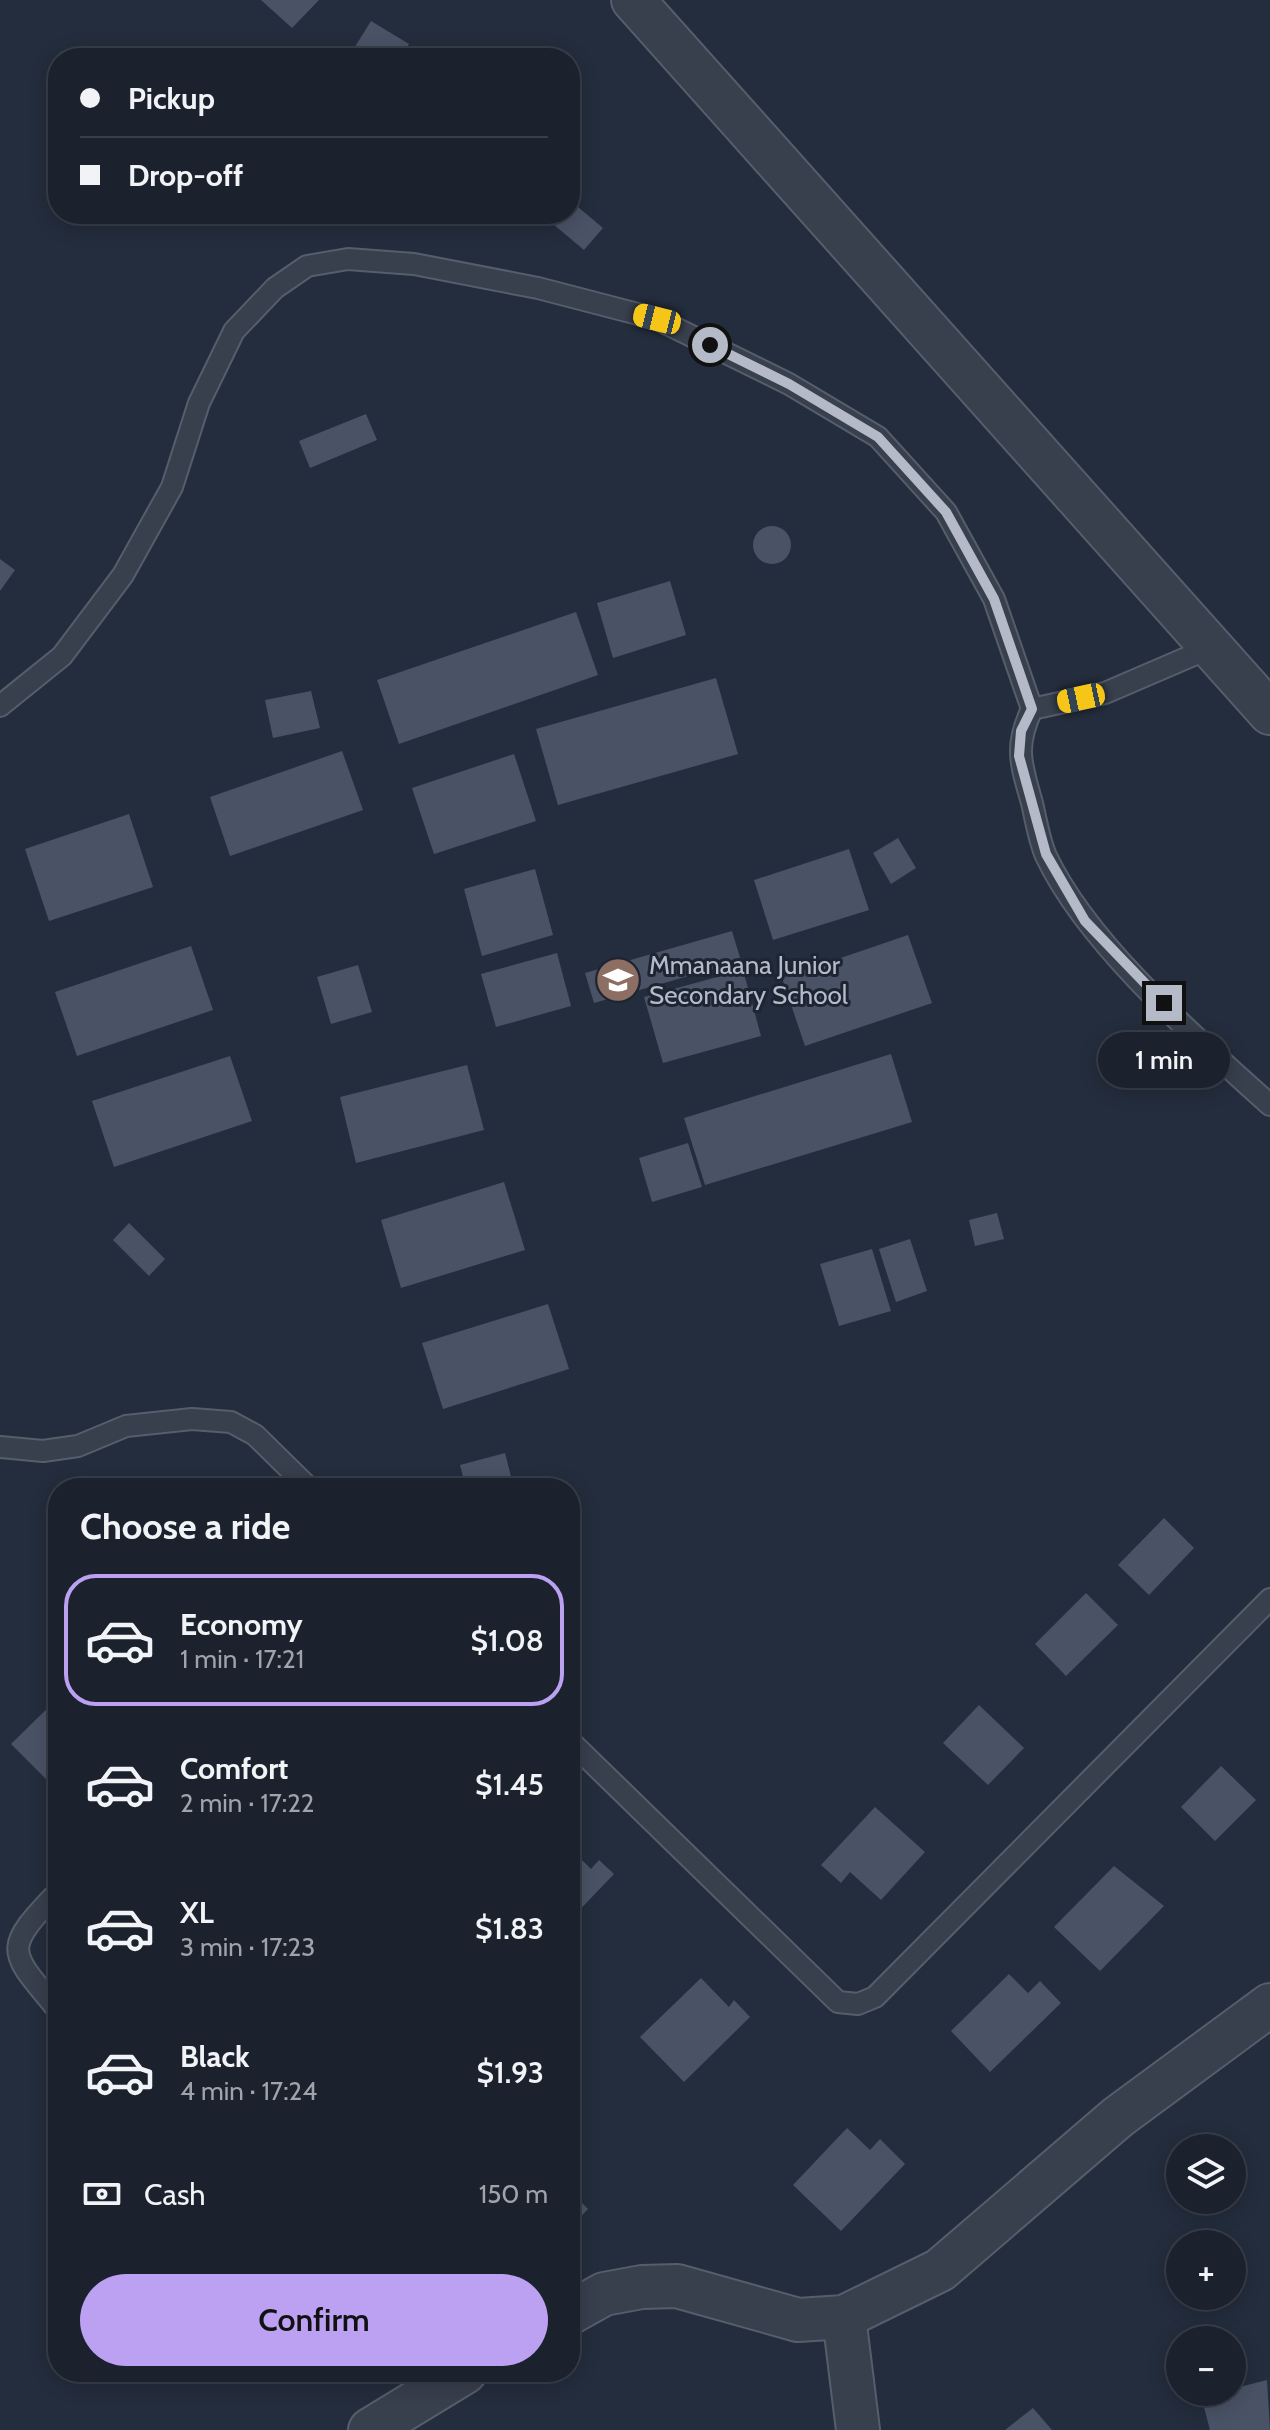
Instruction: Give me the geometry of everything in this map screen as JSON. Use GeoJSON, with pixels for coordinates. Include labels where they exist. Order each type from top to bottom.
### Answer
{"type":"FeatureCollection","features":[{"type":"Feature","properties":{"kind":"street"},"geometry":{"type":"LineString","coordinates":[[633,0],[1270,713]]}},
{"type":"Feature","properties":{"kind":"street"},"geometry":{"type":"LineString","coordinates":[[580,2307],[604,2294],[642,2287],[677,2286],[798,2320],[844,2317],[940,2270],[1118,2117],[1270,2005]]}},
{"type":"Feature","properties":{"kind":"street"},"geometry":{"type":"LineString","coordinates":[[844,2317],[858,2430]]}},
{"type":"Feature","properties":{"kind":"street"},"geometry":{"type":"LineString","coordinates":[[370,2430],[449,2382]]}},
{"type":"Feature","properties":{"kind":"lane"},"geometry":{"type":"LineString","coordinates":[[0,706],[62,656],[123,575],[172,487],[199,403],[234,331],[275,288],[307,266],[348,259],[414,264],[538,288],[657,319],[789,384],[878,437],[946,512],[994,599],[1032,709],[1021,731],[1019,756],[1046,854],[1085,921],[1160,1000],[1270,1105]]}},
{"type":"Feature","properties":{"kind":"lane"},"geometry":{"type":"LineString","coordinates":[[1032,709],[1105,693],[1212,647]]}},
{"type":"Feature","properties":{"kind":"lane"},"geometry":{"type":"LineString","coordinates":[[0,1447],[43,1451],[78,1446],[126,1426],[192,1419],[231,1422],[255,1435],[299,1478]]}},
{"type":"Feature","properties":{"kind":"lane"},"geometry":{"type":"LineString","coordinates":[[580,1751],[838,2002],[858,2004],[875,1997],[1270,1599]]}},
{"type":"Feature","properties":{"kind":"lane"},"geometry":{"type":"LineString","coordinates":[[48,1903],[24,1928],[16,1943],[21,1966],[48,1998]]}},
{"type":"Feature","properties":{"kind":"building"},"geometry":{"type":"Polygon","coordinates":[[[261,0],[319,0],[292,28],[261,0]]]}},
{"type":"Feature","properties":{"kind":"building"},"geometry":{"type":"Polygon","coordinates":[[[371,21],[409,44],[406,48],[354,48],[371,21]]]}},
{"type":"Feature","properties":{"kind":"building"},"geometry":{"type":"Polygon","coordinates":[[[580,209],[603,228],[584,250],[553,224],[580,224],[580,209]]]}},
{"type":"Feature","properties":{"kind":"building"},"geometry":{"type":"Polygon","coordinates":[[[366,414],[377,440],[310,468],[299,441],[366,414]]]}},
{"type":"Feature","properties":{"kind":"building"},"geometry":{"type":"Polygon","coordinates":[[[772,526],[786,531],[791,545],[786,559],[772,564],[758,559],[753,545],[758,531],[772,526]]]}},
{"type":"Feature","properties":{"kind":"building"},"geometry":{"type":"Polygon","coordinates":[[[0,559],[15,570],[0,591],[0,559]]]}},
{"type":"Feature","properties":{"kind":"building"},"geometry":{"type":"Polygon","coordinates":[[[670,581],[686,635],[613,658],[597,603],[670,581]]]}},
{"type":"Feature","properties":{"kind":"building"},"geometry":{"type":"Polygon","coordinates":[[[576,612],[598,675],[399,744],[377,680],[576,612]]]}},
{"type":"Feature","properties":{"kind":"building"},"geometry":{"type":"Polygon","coordinates":[[[716,678],[738,754],[558,805],[536,729],[716,678]]]}},
{"type":"Feature","properties":{"kind":"building"},"geometry":{"type":"Polygon","coordinates":[[[311,691],[320,728],[273,738],[265,700],[311,691]]]}},
{"type":"Feature","properties":{"kind":"building"},"geometry":{"type":"Polygon","coordinates":[[[342,751],[363,810],[230,856],[210,797],[342,751]]]}},
{"type":"Feature","properties":{"kind":"building"},"geometry":{"type":"Polygon","coordinates":[[[514,754],[536,821],[434,854],[412,788],[514,754]]]}},
{"type":"Feature","properties":{"kind":"building"},"geometry":{"type":"Polygon","coordinates":[[[129,814],[153,887],[49,921],[25,849],[129,814]]]}},
{"type":"Feature","properties":{"kind":"building"},"geometry":{"type":"Polygon","coordinates":[[[898,838],[916,868],[891,884],[873,853],[898,838]]]}},
{"type":"Feature","properties":{"kind":"building"},"geometry":{"type":"Polygon","coordinates":[[[849,849],[869,910],[773,940],[754,880],[849,849]]]}},
{"type":"Feature","properties":{"kind":"building"},"geometry":{"type":"Polygon","coordinates":[[[535,869],[553,935],[482,956],[464,889],[535,869]]]}},
{"type":"Feature","properties":{"kind":"building"},"geometry":{"type":"Polygon","coordinates":[[[732,931],[741,961],[594,1003],[585,973],[732,931]]]}},
{"type":"Feature","properties":{"kind":"building"},"geometry":{"type":"Polygon","coordinates":[[[908,935],[932,1003],[805,1046],[782,978],[908,935]]]}},
{"type":"Feature","properties":{"kind":"building"},"geometry":{"type":"Polygon","coordinates":[[[191,946],[213,1010],[77,1056],[55,992],[191,946]]]}},
{"type":"Feature","properties":{"kind":"building"},"geometry":{"type":"Polygon","coordinates":[[[557,953],[571,1006],[496,1027],[481,974],[557,953]]]}},
{"type":"Feature","properties":{"kind":"building"},"geometry":{"type":"Polygon","coordinates":[[[358,965],[372,1012],[331,1024],[317,977],[358,965]]]}},
{"type":"Feature","properties":{"kind":"building"},"geometry":{"type":"Polygon","coordinates":[[[743,970],[761,1036],[663,1063],[644,997],[743,970]]]}},
{"type":"Feature","properties":{"kind":"building"},"geometry":{"type":"Polygon","coordinates":[[[891,1054],[912,1122],[705,1185],[684,1118],[891,1054]]]}},
{"type":"Feature","properties":{"kind":"building"},"geometry":{"type":"Polygon","coordinates":[[[230,1056],[252,1121],[114,1167],[92,1101],[230,1056]]]}},
{"type":"Feature","properties":{"kind":"building"},"geometry":{"type":"Polygon","coordinates":[[[467,1065],[484,1130],[356,1163],[340,1097],[467,1065]]]}},
{"type":"Feature","properties":{"kind":"building"},"geometry":{"type":"Polygon","coordinates":[[[688,1143],[702,1187],[652,1202],[639,1158],[688,1143]]]}},
{"type":"Feature","properties":{"kind":"building"},"geometry":{"type":"Polygon","coordinates":[[[504,1182],[525,1250],[401,1288],[381,1220],[504,1182]]]}},
{"type":"Feature","properties":{"kind":"building"},"geometry":{"type":"Polygon","coordinates":[[[997,1213],[1004,1239],[975,1246],[969,1220],[997,1213]]]}},
{"type":"Feature","properties":{"kind":"building"},"geometry":{"type":"Polygon","coordinates":[[[129,1223],[165,1259],[149,1276],[113,1240],[129,1223]]]}},
{"type":"Feature","properties":{"kind":"building"},"geometry":{"type":"Polygon","coordinates":[[[910,1239],[927,1291],[896,1302],[879,1249],[910,1239]]]}},
{"type":"Feature","properties":{"kind":"building"},"geometry":{"type":"Polygon","coordinates":[[[872,1249],[891,1311],[839,1326],[820,1264],[872,1249]]]}},
{"type":"Feature","properties":{"kind":"building"},"geometry":{"type":"Polygon","coordinates":[[[548,1304],[569,1369],[443,1409],[422,1343],[548,1304]]]}},
{"type":"Feature","properties":{"kind":"building"},"geometry":{"type":"Polygon","coordinates":[[[505,1453],[511,1478],[463,1478],[460,1465],[505,1453]]]}},
{"type":"Feature","properties":{"kind":"building"},"geometry":{"type":"Polygon","coordinates":[[[1164,1518],[1194,1548],[1149,1595],[1118,1565],[1164,1518]]]}},
{"type":"Feature","properties":{"kind":"building"},"geometry":{"type":"Polygon","coordinates":[[[1086,1593],[1118,1625],[1066,1676],[1035,1644],[1086,1593]]]}},
{"type":"Feature","properties":{"kind":"building"},"geometry":{"type":"Polygon","coordinates":[[[979,1705],[1024,1748],[988,1785],[943,1743],[979,1705]]]}},
{"type":"Feature","properties":{"kind":"building"},"geometry":{"type":"Polygon","coordinates":[[[48,1708],[48,1781],[11,1744],[48,1708]]]}},
{"type":"Feature","properties":{"kind":"building"},"geometry":{"type":"Polygon","coordinates":[[[1221,1766],[1256,1800],[1215,1841],[1181,1807],[1221,1766]]]}},
{"type":"Feature","properties":{"kind":"building"},"geometry":{"type":"Polygon","coordinates":[[[875,1807],[925,1852],[881,1900],[850,1872],[841,1883],[821,1865],[875,1807]]]}},
{"type":"Feature","properties":{"kind":"building"},"geometry":{"type":"Polygon","coordinates":[[[580,1858],[591,1869],[599,1860],[614,1874],[580,1910],[580,1858]]]}},
{"type":"Feature","properties":{"kind":"building"},"geometry":{"type":"Polygon","coordinates":[[[1114,1866],[1164,1906],[1100,1971],[1054,1927],[1114,1866]]]}},
{"type":"Feature","properties":{"kind":"building"},"geometry":{"type":"Polygon","coordinates":[[[1009,1974],[1028,1993],[1040,1981],[1061,2003],[990,2072],[951,2031],[1009,1974]]]}},
{"type":"Feature","properties":{"kind":"building"},"geometry":{"type":"Polygon","coordinates":[[[701,1978],[729,2007],[734,2000],[750,2017],[684,2082],[640,2037],[701,1978]]]}},
{"type":"Feature","properties":{"kind":"building"},"geometry":{"type":"Polygon","coordinates":[[[847,2128],[870,2150],[880,2139],[905,2164],[841,2231],[793,2185],[847,2128]]]}},
{"type":"Feature","properties":{"kind":"building"},"geometry":{"type":"Polygon","coordinates":[[[580,2201],[588,2209],[580,2217],[580,2201]]]}},
{"type":"Feature","properties":{"kind":"building"},"geometry":{"type":"Polygon","coordinates":[[[1267,2380],[1270,2430],[1210,2430],[1204,2406],[1246,2406],[1246,2385],[1267,2380]]]}},
{"type":"Feature","properties":{"kind":"building"},"geometry":{"type":"Polygon","coordinates":[[[1033,2408],[1052,2430],[1005,2430],[1033,2408]]]}},
{"type":"Feature","properties":{"kind":"place","name":"Mmanaana Junior Secondary School"},"geometry":{"type":"Point","coordinates":[618,980]}},
{"type":"Feature","properties":{"kind":"route"},"geometry":{"type":"LineString","coordinates":[[710,345],[789,384],[878,437],[946,512],[994,599],[1032,709],[1021,731],[1019,756],[1046,854],[1085,921],[1164,1003]]}}]}
